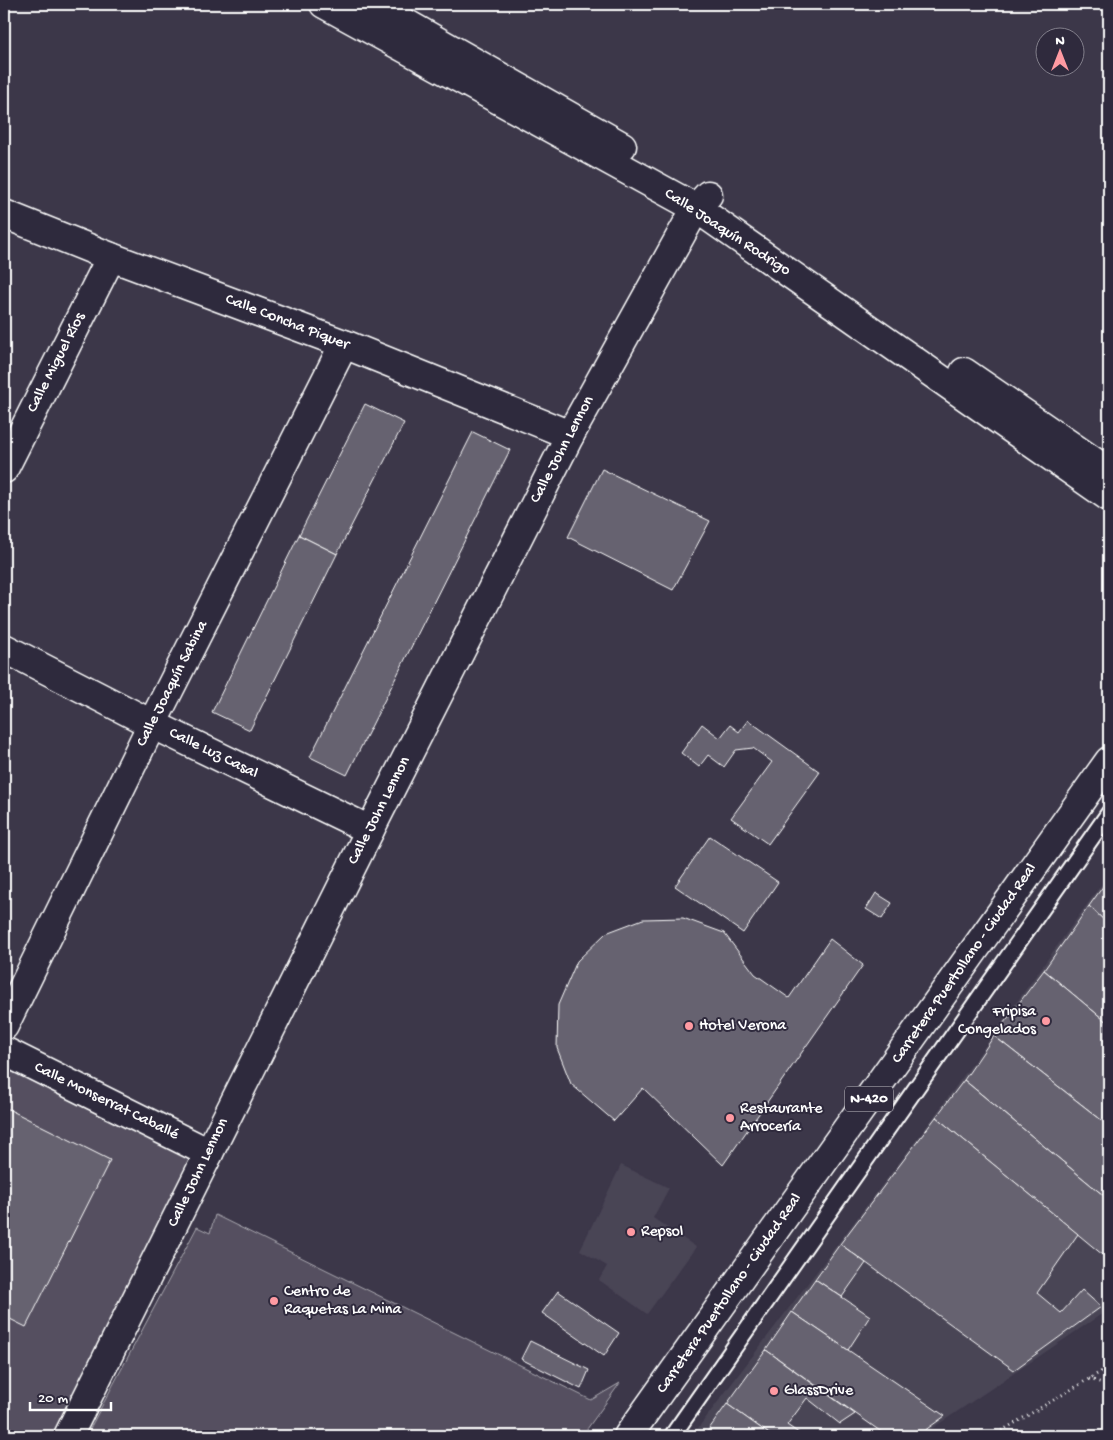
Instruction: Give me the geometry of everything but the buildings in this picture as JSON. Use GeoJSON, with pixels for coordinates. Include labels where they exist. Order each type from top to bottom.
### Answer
{"type":"FeatureCollection","features":[{"type":"Feature","properties":{"kind":"main road","name":"Calle Joaquín Rodrigo"},"geometry":{"type":"LineString","coordinates":[[324,4],[702,202],[1109,497]]}},
{"type":"Feature","properties":{"kind":"main road","name":"Calle Joaquín Rodrigo"},"geometry":{"type":"LineString","coordinates":[[372,4],[702,202],[1109,472]]}},
{"type":"Feature","properties":{"kind":"main road","name":"Calle John Lennon"},"geometry":{"type":"LineString","coordinates":[[68,1436],[370,830],[570,435],[702,202]]}},
{"type":"Feature","properties":{"kind":"main road","name":"Calle Concha Piquer"},"geometry":{"type":"LineString","coordinates":[[4,214],[111,257],[344,344],[570,435]]}},
{"type":"Feature","properties":{"kind":"main road","name":"Calle Miguel Ríos"},"geometry":{"type":"LineString","coordinates":[[4,469],[111,257]]}},
{"type":"Feature","properties":{"kind":"main road","name":"Calle Joaquín Sabina"},"geometry":{"type":"LineString","coordinates":[[4,1026],[152,724],[344,344]]}},
{"type":"Feature","properties":{"kind":"main road","name":"Calle Luz Casal"},"geometry":{"type":"LineString","coordinates":[[4,648],[152,724],[370,830]]}},
{"type":"Feature","properties":{"kind":"main road","name":"Carretera Puertollano - Ciudad Real"},"geometry":{"type":"LineString","coordinates":[[628,1436],[1109,761]]}},
{"type":"Feature","properties":{"kind":"main road","name":"Calle Monserrat Caballé"},"geometry":{"type":"LineString","coordinates":[[4,1051],[209,1153]]}},
{"type":"Feature","properties":{"kind":"lane"},"geometry":{"type":"LineString","coordinates":[[672,1436],[1109,813]]}},
{"type":"Feature","properties":{"kind":"path"},"geometry":{"type":"LineString","coordinates":[[993,1436],[1109,1367]]}},
{"type":"Feature","properties":{"kind":"path"},"geometry":{"type":"LineString","coordinates":[[1089,1379],[1109,1384]]}},
{"type":"Feature","properties":{"kind":"path"},"geometry":{"type":"LineString","coordinates":[[4,1431],[13,1436]]}},
{"type":"Feature","properties":{"kind":"shaded area"},"geometry":{"type":"Polygon","coordinates":[[[1109,874],[1109,1309],[921,1436],[692,1436],[933,1118],[1109,874]]]}},
{"type":"Feature","properties":{"kind":"shaded area"},"geometry":{"type":"Polygon","coordinates":[[[4,1051],[209,1153],[68,1436],[13,1436],[4,1431],[4,1051]]]}},
{"type":"Feature","properties":{"kind":"shaded area","name":"Repsol"},"geometry":{"type":"Polygon","coordinates":[[[621,1165],[669,1188],[653,1218],[696,1247],[647,1314],[599,1280],[607,1266],[580,1250],[621,1165]]]}},
{"type":"Feature","properties":{"kind":"shaded area","name":"Centro de Raquetas La Mina"},"geometry":{"type":"Polygon","coordinates":[[[215,1215],[591,1400],[620,1383],[582,1436],[86,1436],[197,1227],[210,1233],[215,1215]]]}},
{"type":"Feature","properties":{"kind":"place","name":"Fripisa Congelados"},"geometry":{"type":"Point","coordinates":[1046,1021]}},
{"type":"Feature","properties":{"kind":"place","name":"Hotel Verona"},"geometry":{"type":"Point","coordinates":[689,1026]}},
{"type":"Feature","properties":{"kind":"place","name":"Restaurante Arrocería"},"geometry":{"type":"Point","coordinates":[730,1118]}},
{"type":"Feature","properties":{"kind":"place","name":"Repsol"},"geometry":{"type":"Point","coordinates":[631,1232]}},
{"type":"Feature","properties":{"kind":"place","name":"Centro de Raquetas La Mina"},"geometry":{"type":"Point","coordinates":[274,1301]}},
{"type":"Feature","properties":{"kind":"place","name":"GlassDrive"},"geometry":{"type":"Point","coordinates":[774,1391]}}]}
